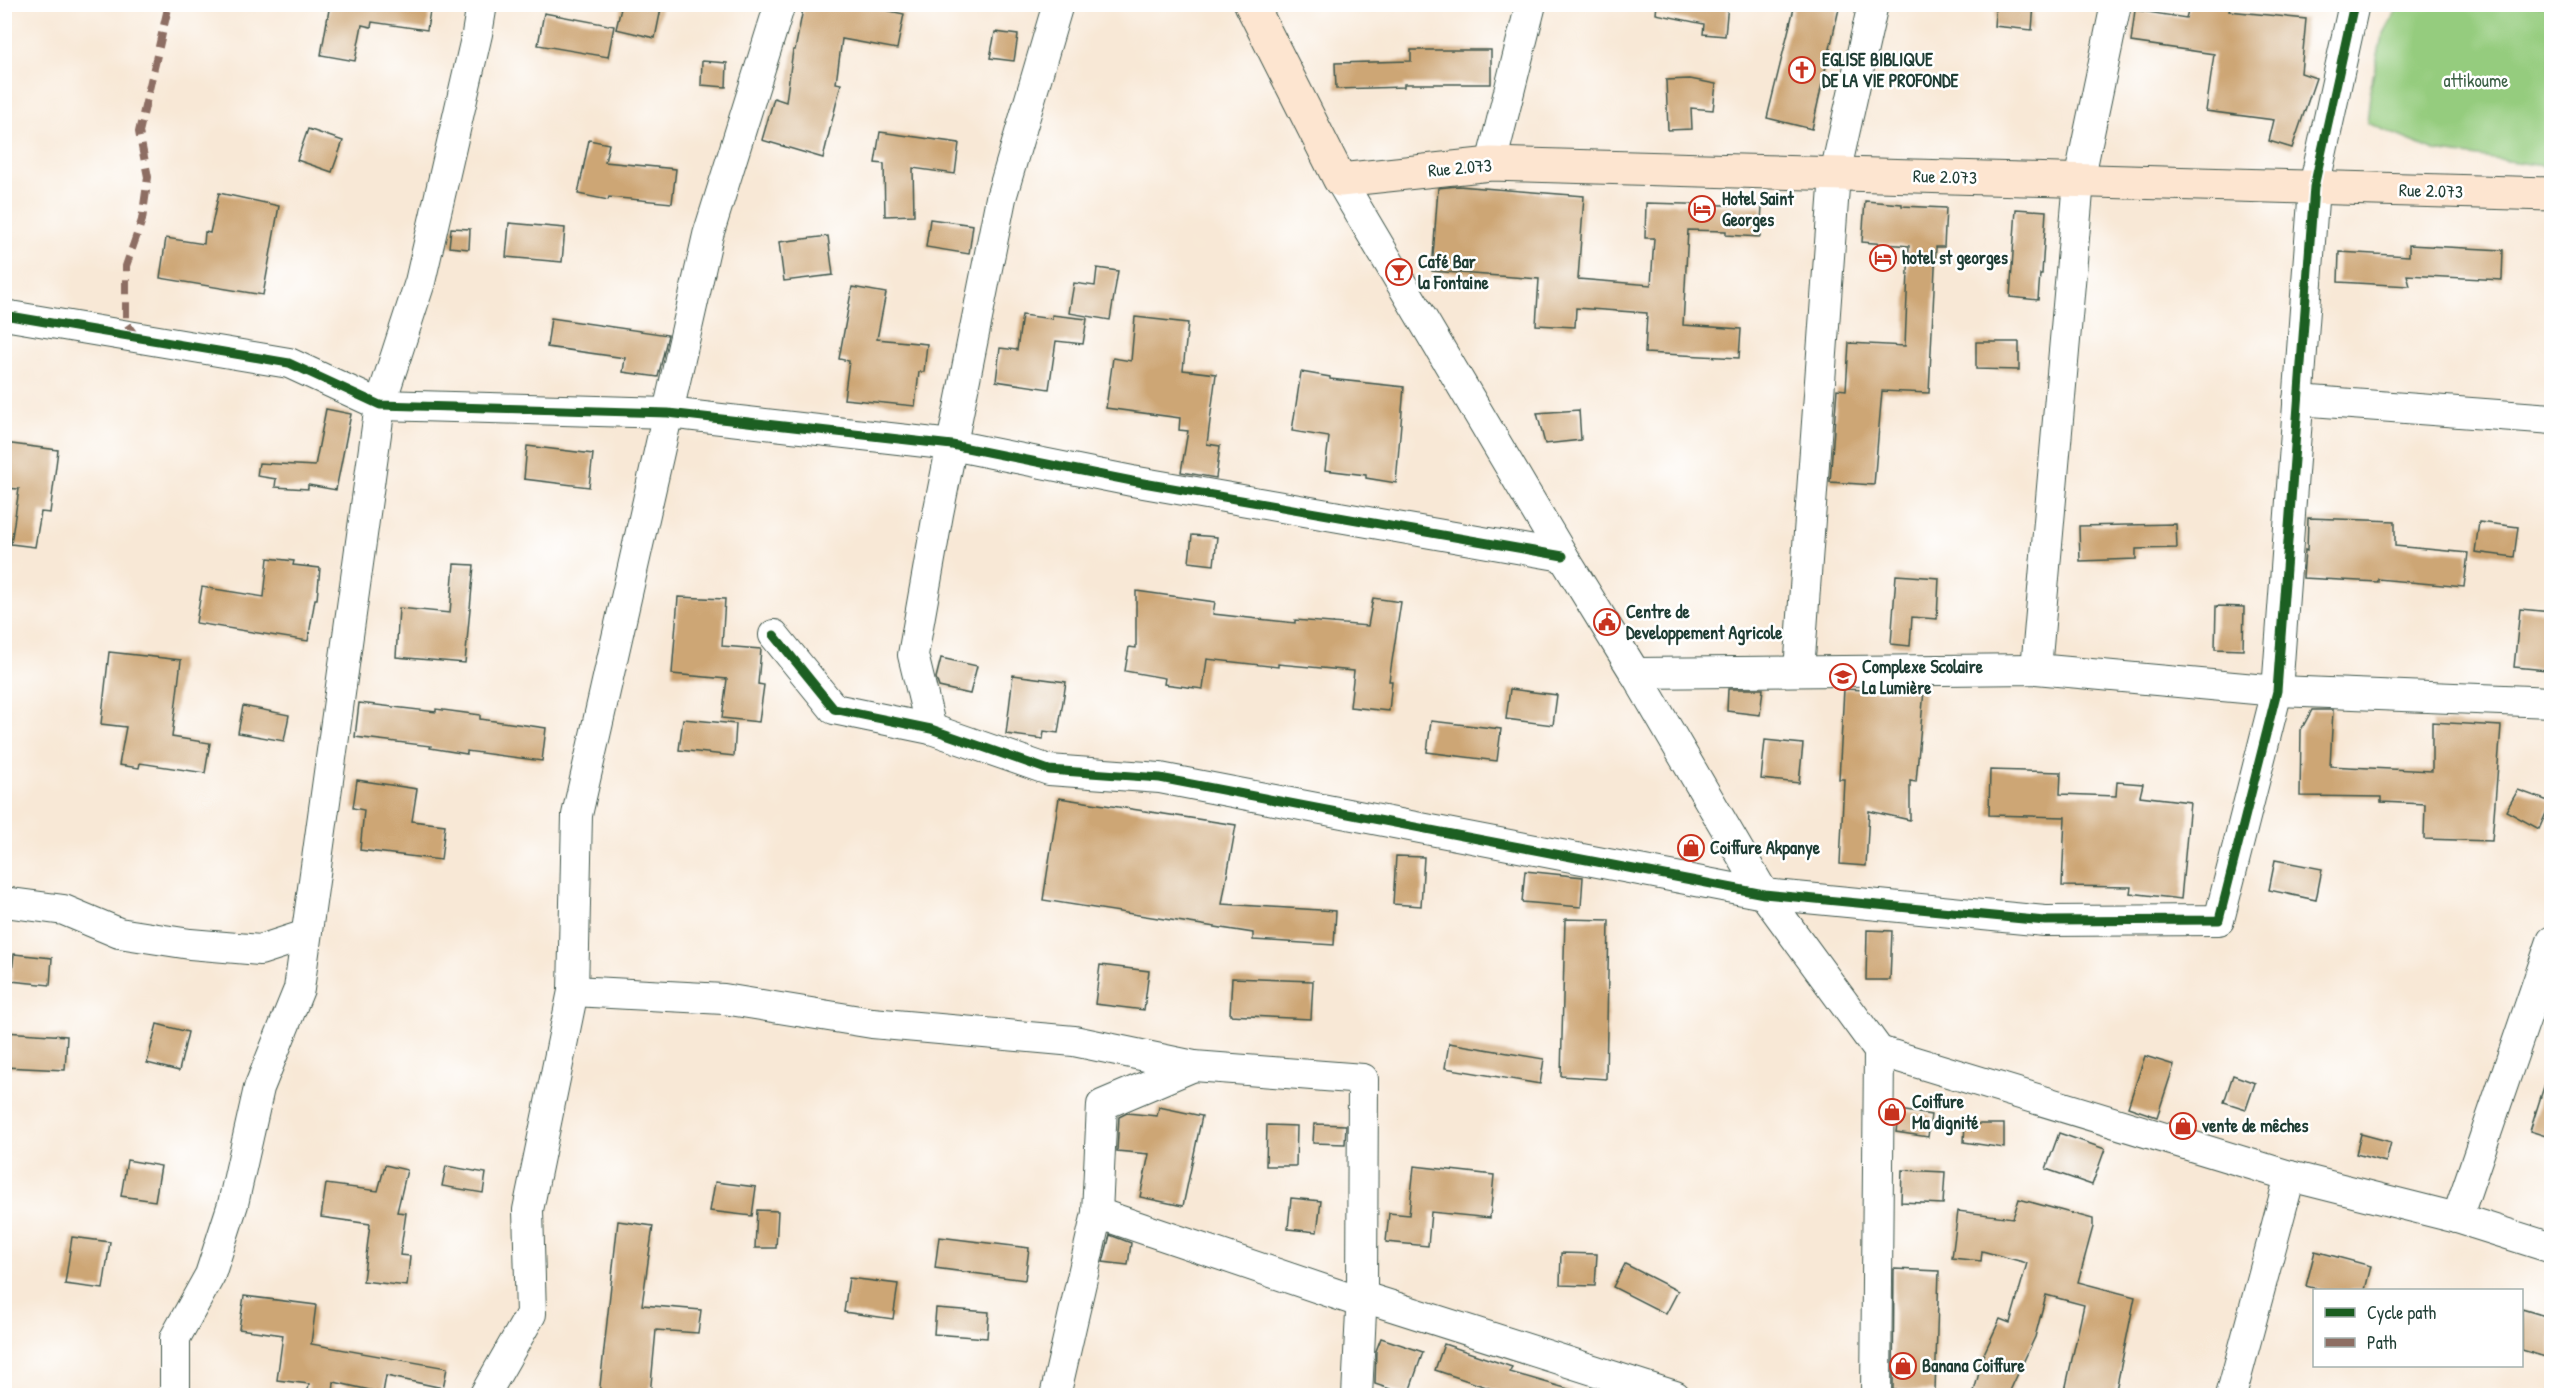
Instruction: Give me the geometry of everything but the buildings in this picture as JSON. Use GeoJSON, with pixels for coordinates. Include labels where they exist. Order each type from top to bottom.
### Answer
{"type":"FeatureCollection","features":[{"type":"Feature","properties":{"kind":"street"},"geometry":{"type":"LineString","coordinates":[[175,1395],[175,1338],[210,1275],[230,1215],[259,1088],[299,989],[380,405],[420,282],[482,4]]}},
{"type":"Feature","properties":{"kind":"street"},"geometry":{"type":"LineString","coordinates":[[484,1395],[531,1314],[528,1210],[573,991],[577,815],[708,235],[780,4]]}},
{"type":"Feature","properties":{"kind":"street"},"geometry":{"type":"LineString","coordinates":[[931,729],[913,655],[1001,198],[1058,4]]}},
{"type":"Feature","properties":{"kind":"street"},"geometry":{"type":"LineString","coordinates":[[1491,164],[1531,4]]}},
{"type":"Feature","properties":{"kind":"street"},"geometry":{"type":"LineString","coordinates":[[1799,672],[1835,174],[1873,4]]}},
{"type":"Feature","properties":{"kind":"street"},"geometry":{"type":"LineString","coordinates":[[2036,669],[2079,181],[2116,4]]}},
{"type":"Feature","properties":{"kind":"street"},"geometry":{"type":"LineString","coordinates":[[774,635],[834,709],[931,729],[1049,770],[1160,778],[1764,894],[2045,921],[2219,920],[2277,691],[2314,187],[2354,4]]}},
{"type":"Feature","properties":{"kind":"street"},"geometry":{"type":"LineString","coordinates":[[1258,10],[1340,180],[1635,673],[1764,894],[1879,1051],[1876,1395]]}},
{"type":"Feature","properties":{"kind":"street","name":"Rue 2.073"},"geometry":{"type":"LineString","coordinates":[[1340,180],[1491,164],[2552,194]]}},
{"type":"Feature","properties":{"kind":"street"},"geometry":{"type":"LineString","coordinates":[[4,315],[289,363],[380,405],[668,413],[952,445],[1132,481],[1563,556]]}},
{"type":"Feature","properties":{"kind":"street"},"geometry":{"type":"LineString","coordinates":[[2298,400],[2552,419]]}},
{"type":"Feature","properties":{"kind":"street"},"geometry":{"type":"LineString","coordinates":[[1635,673],[2036,669],[2277,691],[2552,702]]}},
{"type":"Feature","properties":{"kind":"street"},"geometry":{"type":"LineString","coordinates":[[4,902],[64,910],[119,933],[190,944],[260,950],[306,935]]}},
{"type":"Feature","properties":{"kind":"street"},"geometry":{"type":"LineString","coordinates":[[2457,1218],[2552,941]]}},
{"type":"Feature","properties":{"kind":"street"},"geometry":{"type":"LineString","coordinates":[[573,991],[724,999],[872,1023],[1074,1041],[1194,1066],[1363,1079],[1362,1290],[1358,1395]]}},
{"type":"Feature","properties":{"kind":"street"},"geometry":{"type":"LineString","coordinates":[[1879,1051],[2290,1176],[2457,1218],[2552,1248]]}},
{"type":"Feature","properties":{"kind":"street"},"geometry":{"type":"LineString","coordinates":[[1054,1395],[1097,1213],[1102,1105],[1194,1066]]}},
{"type":"Feature","properties":{"kind":"street"},"geometry":{"type":"LineString","coordinates":[[2231,1395],[2290,1176]]}},
{"type":"Feature","properties":{"kind":"street"},"geometry":{"type":"LineString","coordinates":[[1097,1213],[1360,1302],[1373,1300],[1675,1395]]}},
{"type":"Feature","properties":{"kind":"green space","name":"attikoume"},"geometry":{"type":"Polygon","coordinates":[[[2400,4],[2551,5],[2551,167],[2435,151],[2367,123],[2371,85],[2382,37],[2400,4]]]}},
{"type":"Feature","properties":{"kind":"marked path"},"geometry":{"type":"LineString","coordinates":[[136,337],[126,323],[126,266],[142,220],[148,177],[139,132],[169,4]]}},
{"type":"Feature","properties":{"kind":"cycle path"},"geometry":{"type":"LineString","coordinates":[[774,635],[834,709],[931,729],[1049,770],[1160,778],[1764,894],[2045,921],[2219,920],[2277,691],[2314,187],[2354,4]]}},
{"type":"Feature","properties":{"kind":"cycle path"},"geometry":{"type":"LineString","coordinates":[[4,315],[289,363],[380,405],[668,413],[952,445],[1132,481],[1563,556]]}},
{"type":"Feature","properties":{"kind":"place","name":"EGLISE BIBLIQUE DE LA VIE PROFONDE"},"geometry":{"type":"Point","coordinates":[1802,70]}},
{"type":"Feature","properties":{"kind":"place","name":"Hotel Saint Georges"},"geometry":{"type":"Point","coordinates":[1702,209]}},
{"type":"Feature","properties":{"kind":"place","name":"hotel st georges"},"geometry":{"type":"Point","coordinates":[1883,258]}},
{"type":"Feature","properties":{"kind":"place","name":"Café Bar la Fontaine"},"geometry":{"type":"Point","coordinates":[1399,272]}},
{"type":"Feature","properties":{"kind":"place","name":"Centre de Developpement Agricole"},"geometry":{"type":"Point","coordinates":[1607,622]}},
{"type":"Feature","properties":{"kind":"place","name":"Complexe Scolaire La Lumière"},"geometry":{"type":"Point","coordinates":[1843,677]}},
{"type":"Feature","properties":{"kind":"place","name":"Coiffure Akpanye"},"geometry":{"type":"Point","coordinates":[1691,848]}},
{"type":"Feature","properties":{"kind":"place","name":"Coiffure Ma dignité"},"geometry":{"type":"Point","coordinates":[1892,1112]}},
{"type":"Feature","properties":{"kind":"place","name":"vente de mêches"},"geometry":{"type":"Point","coordinates":[2183,1126]}},
{"type":"Feature","properties":{"kind":"place","name":"Banana Coiffure"},"geometry":{"type":"Point","coordinates":[1903,1366]}}]}
